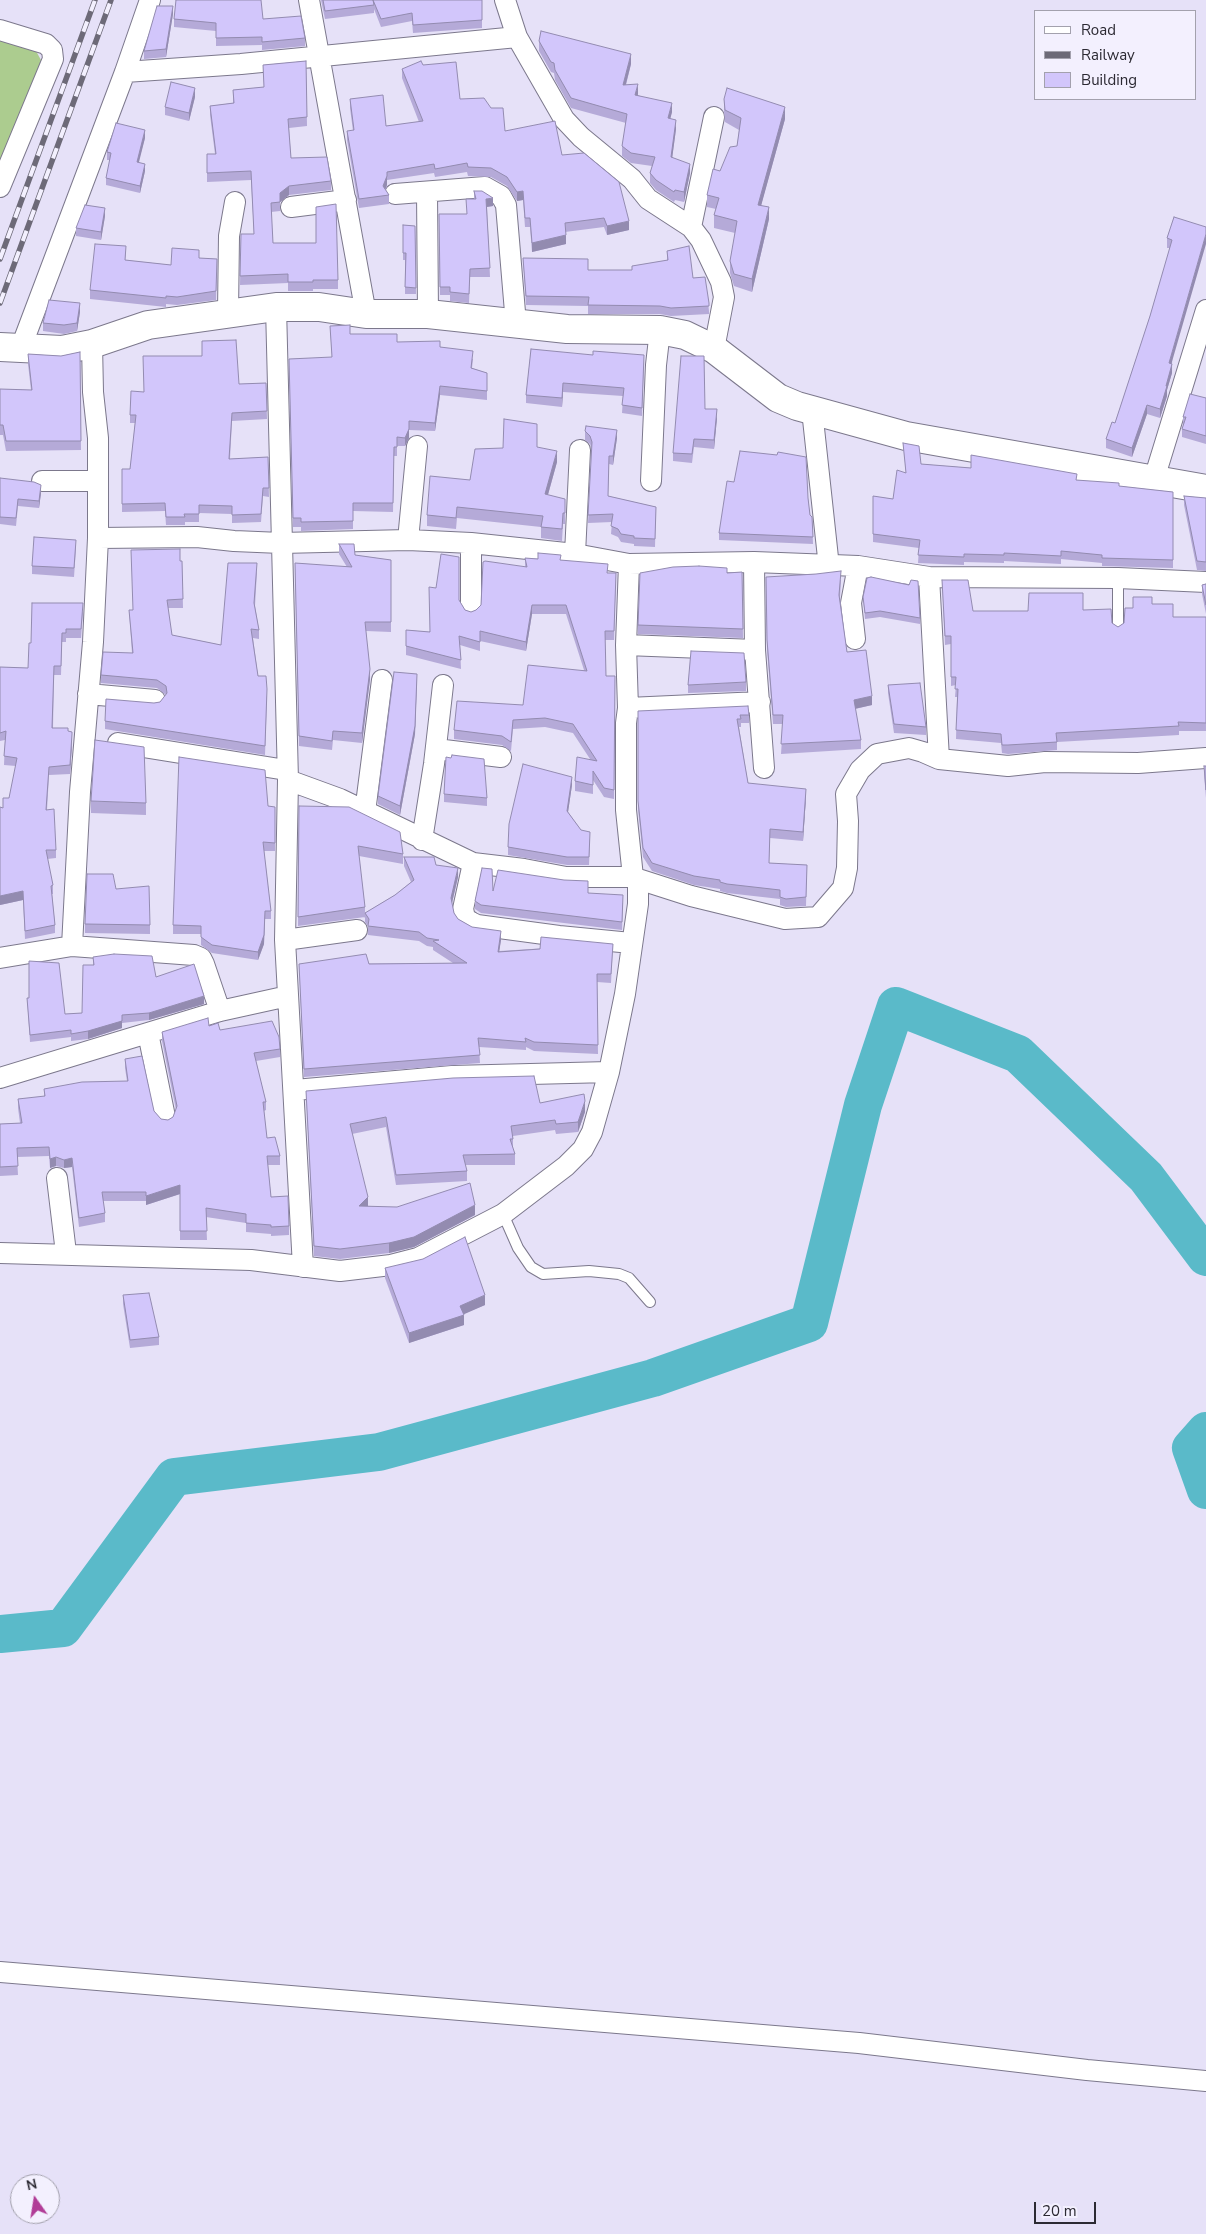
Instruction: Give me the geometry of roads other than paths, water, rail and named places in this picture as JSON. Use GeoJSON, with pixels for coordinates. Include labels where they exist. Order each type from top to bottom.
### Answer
{"type":"FeatureCollection","features":[{"type":"Feature","properties":{"kind":"street"},"geometry":{"type":"LineString","coordinates":[[150,0],[125,72],[6,350],[62,350],[92,344],[148,324],[276,307],[320,307],[366,314],[428,314],[567,329],[660,330],[685,334],[714,350],[778,398],[812,410],[906,436],[1206,488]]}},
{"type":"Feature","properties":{"kind":"street"},"geometry":{"type":"LineString","coordinates":[[309,0],[366,314]]}},
{"type":"Feature","properties":{"kind":"street"},"geometry":{"type":"LineString","coordinates":[[504,0],[517,37],[564,120],[581,137],[632,179],[648,199],[690,227],[713,262],[723,289],[722,313],[714,350]]}},
{"type":"Feature","properties":{"kind":"street"},"geometry":{"type":"LineString","coordinates":[[0,30],[46,44],[52,50],[53,58],[0,187]]}},
{"type":"Feature","properties":{"kind":"street"},"geometry":{"type":"LineString","coordinates":[[125,72],[517,37]]}},
{"type":"Feature","properties":{"kind":"street"},"geometry":{"type":"LineString","coordinates":[[690,227],[714,116]]}},
{"type":"Feature","properties":{"kind":"street"},"geometry":{"type":"LineString","coordinates":[[395,194],[485,187],[501,196],[506,205],[516,324]]}},
{"type":"Feature","properties":{"kind":"street"},"geometry":{"type":"LineString","coordinates":[[427,192],[428,314]]}},
{"type":"Feature","properties":{"kind":"street"},"geometry":{"type":"LineString","coordinates":[[291,207],[346,200]]}},
{"type":"Feature","properties":{"kind":"street"},"geometry":{"type":"LineString","coordinates":[[228,312],[229,236],[235,202]]}},
{"type":"Feature","properties":{"kind":"street"},"geometry":{"type":"LineString","coordinates":[[276,307],[287,775],[285,940],[295,1090],[303,1267]]}},
{"type":"Feature","properties":{"kind":"street"},"geometry":{"type":"LineString","coordinates":[[1154,479],[1206,310]]}},
{"type":"Feature","properties":{"kind":"street"},"geometry":{"type":"LineString","coordinates":[[651,481],[656,365],[660,330]]}},
{"type":"Feature","properties":{"kind":"street"},"geometry":{"type":"LineString","coordinates":[[72,946],[98,538],[98,438],[93,392],[92,344]]}},
{"type":"Feature","properties":{"kind":"street"},"geometry":{"type":"LineString","coordinates":[[812,410],[829,567]]}},
{"type":"Feature","properties":{"kind":"street"},"geometry":{"type":"LineString","coordinates":[[408,540],[417,446]]}},
{"type":"Feature","properties":{"kind":"street"},"geometry":{"type":"LineString","coordinates":[[574,554],[580,450]]}},
{"type":"Feature","properties":{"kind":"street"},"geometry":{"type":"LineString","coordinates":[[42,481],[98,481]]}},
{"type":"Feature","properties":{"kind":"street"},"geometry":{"type":"LineString","coordinates":[[98,538],[197,537],[234,542],[281,543],[408,540],[471,543],[574,554],[629,564],[754,562],[829,567],[858,566],[929,577],[1118,578],[1206,582]]}},
{"type":"Feature","properties":{"kind":"street"},"geometry":{"type":"LineString","coordinates":[[471,543],[472,609]]}},
{"type":"Feature","properties":{"kind":"street"},"geometry":{"type":"LineString","coordinates":[[754,562],[755,650],[764,768]]}},
{"type":"Feature","properties":{"kind":"street"},"geometry":{"type":"LineString","coordinates":[[0,1253],[251,1260],[340,1271],[362,1270],[418,1258],[503,1214],[566,1166],[583,1149],[592,1132],[609,1072],[625,994],[638,904],[626,810],[626,723],[628,708],[626,646],[629,564]]}},
{"type":"Feature","properties":{"kind":"street"},"geometry":{"type":"LineString","coordinates":[[855,639],[851,603],[858,566]]}},
{"type":"Feature","properties":{"kind":"street"},"geometry":{"type":"LineString","coordinates":[[929,577],[939,760]]}},
{"type":"Feature","properties":{"kind":"street"},"geometry":{"type":"LineString","coordinates":[[626,646],[755,650]]}},
{"type":"Feature","properties":{"kind":"street"},"geometry":{"type":"LineString","coordinates":[[365,812],[382,680]]}},
{"type":"Feature","properties":{"kind":"street"},"geometry":{"type":"LineString","coordinates":[[422,840],[436,749],[443,686]]}},
{"type":"Feature","properties":{"kind":"street"},"geometry":{"type":"LineString","coordinates":[[88,694],[155,700]]}},
{"type":"Feature","properties":{"kind":"street"},"geometry":{"type":"LineString","coordinates":[[628,708],[760,702]]}},
{"type":"Feature","properties":{"kind":"street"},"geometry":{"type":"LineString","coordinates":[[84,738],[287,775],[473,863],[524,869],[566,878],[635,878],[700,899],[785,919],[818,917],[843,888],[847,868],[848,820],[846,794],[860,770],[877,754],[903,749],[918,750],[939,760],[1008,766],[1045,762],[1138,763],[1206,758]]}},
{"type":"Feature","properties":{"kind":"street"},"geometry":{"type":"LineString","coordinates":[[436,749],[501,757]]}},
{"type":"Feature","properties":{"kind":"street"},"geometry":{"type":"LineString","coordinates":[[473,863],[463,909],[465,918],[471,922],[477,925],[631,944]]}},
{"type":"Feature","properties":{"kind":"street"},"geometry":{"type":"LineString","coordinates":[[285,940],[357,930]]}},
{"type":"Feature","properties":{"kind":"street"},"geometry":{"type":"LineString","coordinates":[[0,958],[72,946],[194,955],[201,958],[204,964],[220,1011]]}},
{"type":"Feature","properties":{"kind":"street"},"geometry":{"type":"LineString","coordinates":[[0,1078],[220,1011],[288,996]]}},
{"type":"Feature","properties":{"kind":"street"},"geometry":{"type":"LineString","coordinates":[[148,1033],[165,1117]]}},
{"type":"Feature","properties":{"kind":"street"},"geometry":{"type":"LineString","coordinates":[[295,1090],[452,1076],[609,1072]]}},
{"type":"Feature","properties":{"kind":"street"},"geometry":{"type":"LineString","coordinates":[[56,1178],[66,1254]]}},
{"type":"Feature","properties":{"kind":"street"},"geometry":{"type":"LineString","coordinates":[[0,1972],[859,2043],[1088,2070],[1206,2081]]}},
{"type":"Feature","properties":{"kind":"lane"},"geometry":{"type":"LineString","coordinates":[[1118,578],[1118,629]]}},
{"type":"Feature","properties":{"kind":"lane"},"geometry":{"type":"LineString","coordinates":[[503,1214],[518,1248],[531,1267],[543,1274],[589,1271],[619,1274],[629,1278],[650,1302]]}},
{"type":"Feature","properties":{"kind":"waterway"},"geometry":{"type":"LineString","coordinates":[[0,1634],[63,1628],[174,1477],[379,1452],[653,1378],[809,1323],[863,1105],[896,1006],[1018,1054],[1146,1177],[1206,1257]]}},
{"type":"Feature","properties":{"kind":"waterway"},"geometry":{"type":"LineString","coordinates":[[1206,1431],[1191,1448],[1206,1490]]}},
{"type":"Feature","properties":{"kind":"railway"},"geometry":{"type":"LineString","coordinates":[[0,259],[95,0]]}},
{"type":"Feature","properties":{"kind":"railway"},"geometry":{"type":"LineString","coordinates":[[0,303],[111,0]]}}]}
